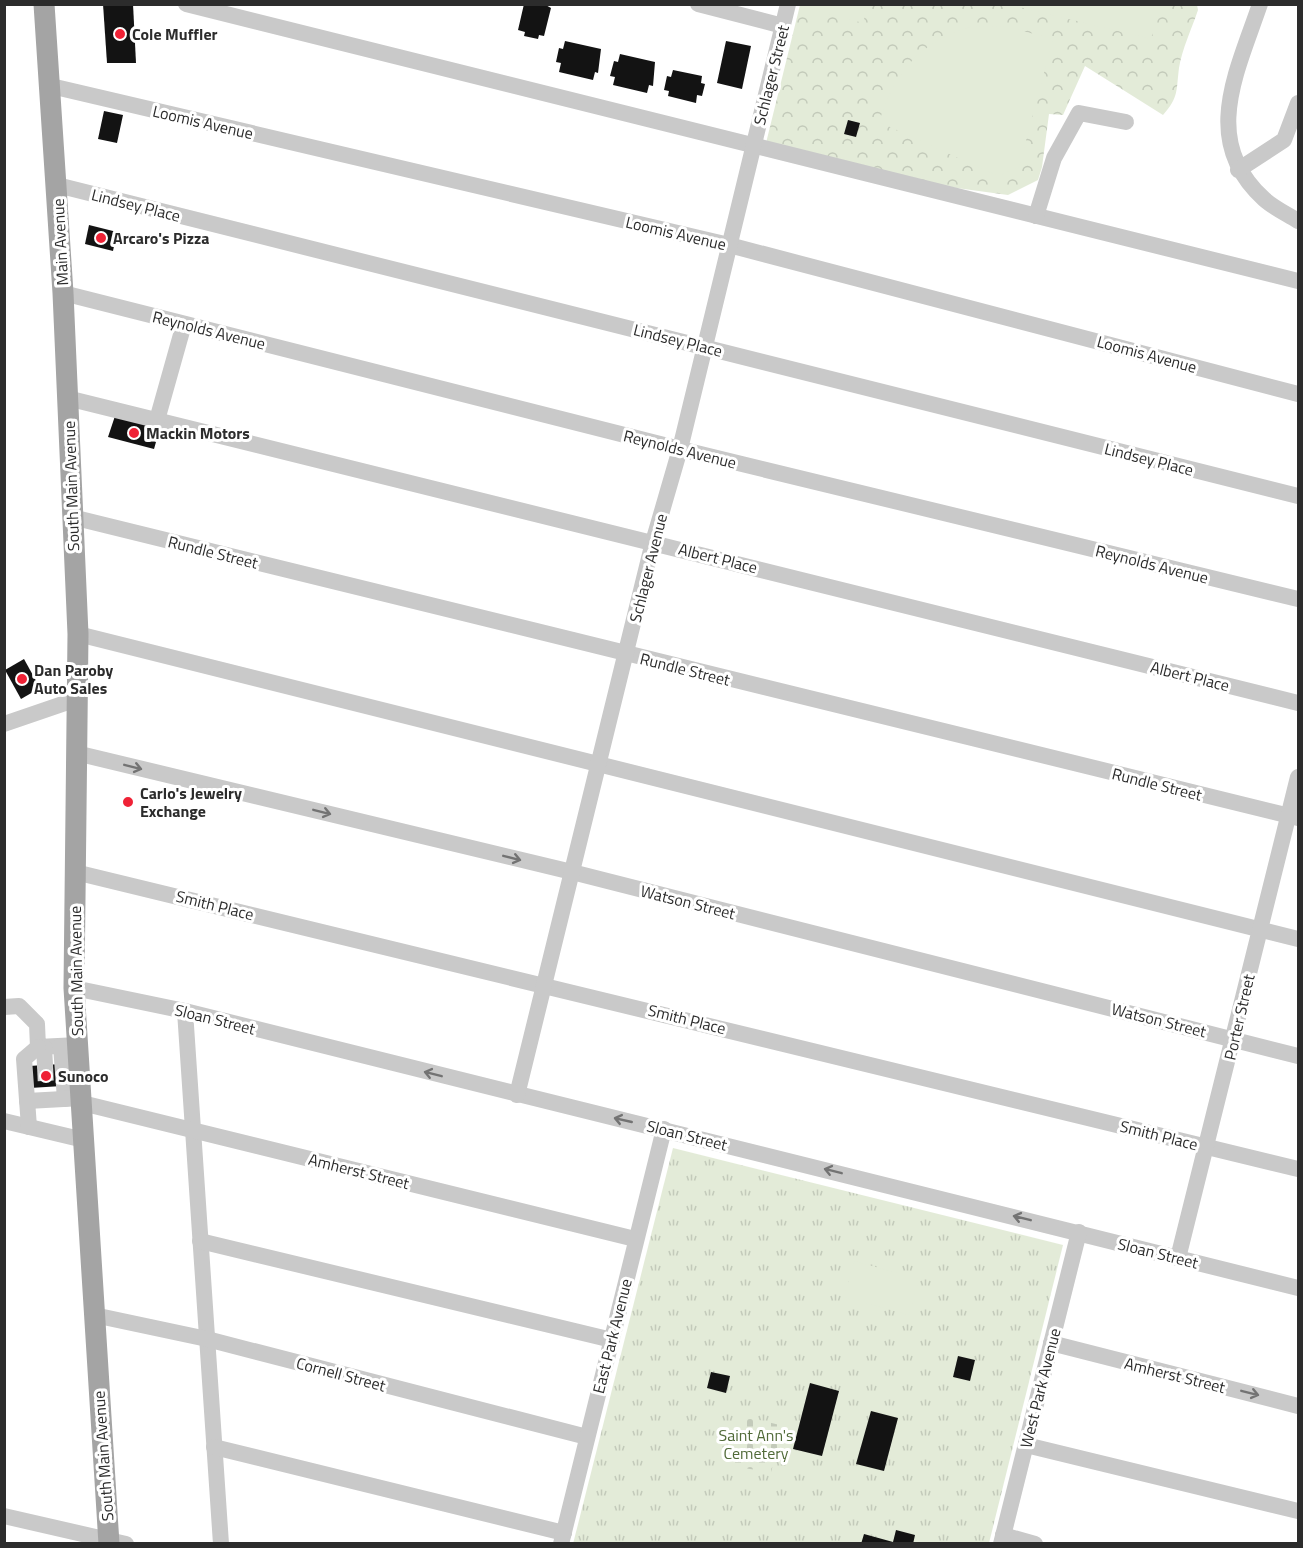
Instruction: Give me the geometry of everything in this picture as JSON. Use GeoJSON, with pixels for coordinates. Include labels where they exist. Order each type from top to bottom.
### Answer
{"type":"FeatureCollection","features":[{"type":"Feature","properties":{"kind":"main road","name":"Main Avenue"},"geometry":{"type":"LineString","coordinates":[[44,4],[51,86],[68,398]]}},
{"type":"Feature","properties":{"kind":"main road","name":"South Main Avenue"},"geometry":{"type":"LineString","coordinates":[[68,398],[78,634],[74,988],[70,1046],[76,1100],[84,1140],[94,1315],[114,1542]]}},
{"type":"Feature","properties":{"kind":"street"},"geometry":{"type":"LineString","coordinates":[[186,4],[1299,281]]}},
{"type":"Feature","properties":{"kind":"street"},"geometry":{"type":"LineString","coordinates":[[698,4],[783,26]]}},
{"type":"Feature","properties":{"kind":"street","name":"Schlager Street"},"geometry":{"type":"LineString","coordinates":[[754,146],[788,4]]}},
{"type":"Feature","properties":{"kind":"street"},"geometry":{"type":"LineString","coordinates":[[1260,4],[1229,96],[1227,132],[1238,170],[1264,200],[1299,221]]}},
{"type":"Feature","properties":{"kind":"street","name":"Loomis Avenue"},"geometry":{"type":"LineString","coordinates":[[51,86],[729,245],[1299,394]]}},
{"type":"Feature","properties":{"kind":"street"},"geometry":{"type":"LineString","coordinates":[[1238,170],[1294,131],[1299,103]]}},
{"type":"Feature","properties":{"kind":"street"},"geometry":{"type":"LineString","coordinates":[[1036,216],[1054,158],[1079,113],[1126,122]]}},
{"type":"Feature","properties":{"kind":"street","name":"Schlager Avenue"},"geometry":{"type":"LineString","coordinates":[[518,1095],[653,542],[680,449],[754,146]]}},
{"type":"Feature","properties":{"kind":"street","name":"Lindsey Place"},"geometry":{"type":"LineString","coordinates":[[57,186],[1299,496]]}},
{"type":"Feature","properties":{"kind":"street","name":"Reynolds Avenue"},"geometry":{"type":"LineString","coordinates":[[63,293],[680,449],[1299,599]]}},
{"type":"Feature","properties":{"kind":"street"},"geometry":{"type":"LineString","coordinates":[[157,420],[184,324]]}},
{"type":"Feature","properties":{"kind":"street","name":"Albert Place"},"geometry":{"type":"LineString","coordinates":[[68,398],[1299,703]]}},
{"type":"Feature","properties":{"kind":"street","name":"Rundle Street"},"geometry":{"type":"LineString","coordinates":[[72,517],[1294,817]]}},
{"type":"Feature","properties":{"kind":"street"},"geometry":{"type":"LineString","coordinates":[[78,634],[1299,939]]}},
{"type":"Feature","properties":{"kind":"street"},"geometry":{"type":"LineString","coordinates":[[4,724],[76,699]]}},
{"type":"Feature","properties":{"kind":"street","name":"Watson Street"},"geometry":{"type":"LineString","coordinates":[[76,753],[572,872],[1299,1056]]}},
{"type":"Feature","properties":{"kind":"street","name":"Porter Street"},"geometry":{"type":"LineString","coordinates":[[1178,1258],[1234,1039],[1259,929],[1294,817],[1299,777]]}},
{"type":"Feature","properties":{"kind":"street","name":"Smith Place"},"geometry":{"type":"LineString","coordinates":[[75,872],[1299,1169]]}},
{"type":"Feature","properties":{"kind":"street","name":"Sloan Street"},"geometry":{"type":"LineString","coordinates":[[74,988],[184,1011],[1299,1288]]}},
{"type":"Feature","properties":{"kind":"street"},"geometry":{"type":"LineString","coordinates":[[4,1007],[19,1006],[37,1024],[45,1065]]}},
{"type":"Feature","properties":{"kind":"street"},"geometry":{"type":"LineString","coordinates":[[184,1011],[220,1544]]}},
{"type":"Feature","properties":{"kind":"street"},"geometry":{"type":"LineString","coordinates":[[29,1127],[24,1059],[41,1047],[70,1046]]}},
{"type":"Feature","properties":{"kind":"street","name":"Amherst Street"},"geometry":{"type":"LineString","coordinates":[[27,1101],[46,1094],[76,1100],[635,1239]]}},
{"type":"Feature","properties":{"kind":"street"},"geometry":{"type":"LineString","coordinates":[[4,1121],[84,1140]]}},
{"type":"Feature","properties":{"kind":"street","name":"East Park Avenue"},"geometry":{"type":"LineString","coordinates":[[563,1538],[664,1129]]}},
{"type":"Feature","properties":{"kind":"street","name":"West Park Avenue"},"geometry":{"type":"LineString","coordinates":[[1002,1539],[1079,1232]]}},
{"type":"Feature","properties":{"kind":"street"},"geometry":{"type":"LineString","coordinates":[[200,1241],[612,1340]]}},
{"type":"Feature","properties":{"kind":"street","name":"Cornell Street"},"geometry":{"type":"LineString","coordinates":[[94,1315],[207,1339],[587,1437]]}},
{"type":"Feature","properties":{"kind":"street","name":"Amherst Street"},"geometry":{"type":"LineString","coordinates":[[1051,1344],[1299,1406]]}},
{"type":"Feature","properties":{"kind":"street"},"geometry":{"type":"LineString","coordinates":[[1026,1445],[1299,1511]]}},
{"type":"Feature","properties":{"kind":"street"},"geometry":{"type":"LineString","coordinates":[[214,1447],[563,1538]]}},
{"type":"Feature","properties":{"kind":"street"},"geometry":{"type":"LineString","coordinates":[[4,1516],[114,1542]]}},
{"type":"Feature","properties":{"kind":"street"},"geometry":{"type":"LineString","coordinates":[[1002,1539],[1035,1544]]}},
{"type":"Feature","properties":{"kind":"green space"},"geometry":{"type":"Polygon","coordinates":[[[800,5],[1197,5],[1198,10],[1182,53],[1174,98],[1163,115],[1085,66],[1063,115],[1049,114],[1042,167],[1038,180],[1008,195],[920,183],[766,143],[800,5]]]}},
{"type":"Feature","properties":{"kind":"green space"},"geometry":{"type":"Polygon","coordinates":[[[808,5],[868,5],[863,23],[807,8],[808,5]]]}},
{"type":"Feature","properties":{"kind":"green space"},"geometry":{"type":"Polygon","coordinates":[[[1011,5],[1160,5],[1151,39],[1011,5]]]}},
{"type":"Feature","properties":{"kind":"green space"},"geometry":{"type":"Polygon","coordinates":[[[973,26],[1007,27],[1053,39],[1019,167],[998,176],[879,122],[893,87],[912,60],[938,40],[973,26]]]}},
{"type":"Feature","properties":{"kind":"green space"},"geometry":{"type":"Polygon","coordinates":[[[673,1148],[1063,1245],[989,1543],[573,1544],[673,1148]]]}},
{"type":"Feature","properties":{"kind":"green space"},"geometry":{"type":"Polygon","coordinates":[[[854,1261],[919,1279],[909,1315],[844,1297],[854,1261]]]}},
{"type":"Feature","properties":{"kind":"green space","name":"Saint Ann's Cemetery"},"geometry":{"type":"Polygon","coordinates":[[[738,1415],[784,1426],[771,1472],[729,1466],[738,1415]]]}},
{"type":"Feature","properties":{"kind":"building","name":"Cole Muffler"},"geometry":{"type":"Polygon","coordinates":[[[103,4],[133,4],[136,63],[107,63],[103,4]]]}},
{"type":"Feature","properties":{"kind":"building"},"geometry":{"type":"Polygon","coordinates":[[[524,4],[544,4],[551,8],[544,36],[539,35],[538,39],[524,36],[525,32],[518,30],[524,4]]]}},
{"type":"Feature","properties":{"kind":"building"},"geometry":{"type":"Polygon","coordinates":[[[565,41],[601,49],[598,73],[595,72],[593,80],[559,72],[561,63],[556,62],[559,48],[563,49],[565,41]]]}},
{"type":"Feature","properties":{"kind":"building"},"geometry":{"type":"Polygon","coordinates":[[[726,41],[751,46],[742,89],[717,83],[726,41]]]}},
{"type":"Feature","properties":{"kind":"building"},"geometry":{"type":"Polygon","coordinates":[[[620,54],[655,62],[653,86],[649,85],[647,93],[613,85],[615,77],[610,76],[614,61],[618,62],[620,54]]]}},
{"type":"Feature","properties":{"kind":"building"},"geometry":{"type":"Polygon","coordinates":[[[673,70],[702,76],[701,83],[705,84],[702,96],[697,95],[696,103],[668,96],[669,91],[664,90],[667,76],[671,77],[673,70]]]}},
{"type":"Feature","properties":{"kind":"building"},"geometry":{"type":"Polygon","coordinates":[[[104,111],[123,115],[117,143],[98,139],[104,111]]]}},
{"type":"Feature","properties":{"kind":"building"},"geometry":{"type":"Polygon","coordinates":[[[848,120],[860,123],[856,137],[844,134],[848,120]]]}},
{"type":"Feature","properties":{"kind":"building","name":"Arcaro's Pizza"},"geometry":{"type":"Polygon","coordinates":[[[89,225],[117,232],[113,251],[85,244],[89,225]]]}},
{"type":"Feature","properties":{"kind":"building","name":"Mackin Motors"},"geometry":{"type":"Polygon","coordinates":[[[115,416],[160,428],[154,449],[108,437],[115,416]]]}},
{"type":"Feature","properties":{"kind":"building","name":"Dan Paroby Auto Sales"},"geometry":{"type":"Polygon","coordinates":[[[24,659],[40,688],[21,699],[5,670],[24,659]]]}},
{"type":"Feature","properties":{"kind":"building"},"geometry":{"type":"Polygon","coordinates":[[[61,1064],[62,1086],[30,1088],[29,1066],[61,1064]]]}},
{"type":"Feature","properties":{"kind":"building"},"geometry":{"type":"Polygon","coordinates":[[[958,1356],[975,1360],[970,1381],[953,1377],[958,1356]]]}},
{"type":"Feature","properties":{"kind":"building"},"geometry":{"type":"Polygon","coordinates":[[[711,1372],[730,1376],[726,1393],[707,1388],[711,1372]]]}},
{"type":"Feature","properties":{"kind":"building"},"geometry":{"type":"Polygon","coordinates":[[[810,1383],[839,1391],[822,1456],[793,1449],[810,1383]]]}},
{"type":"Feature","properties":{"kind":"building"},"geometry":{"type":"Polygon","coordinates":[[[871,1411],[898,1418],[884,1471],[856,1464],[871,1411]]]}},
{"type":"Feature","properties":{"kind":"building"},"geometry":{"type":"Polygon","coordinates":[[[896,1530],[915,1535],[913,1544],[861,1544],[864,1534],[893,1542],[896,1530]]]}},
{"type":"Feature","properties":{"kind":"tunnel"},"geometry":{"type":"LineString","coordinates":[[45,1065],[46,1087]]}},
{"type":"Feature","properties":{"kind":"place","name":"Cole Muffler"},"geometry":{"type":"Point","coordinates":[120,34]}},
{"type":"Feature","properties":{"kind":"place","name":"Arcaro's Pizza"},"geometry":{"type":"Point","coordinates":[101,238]}},
{"type":"Feature","properties":{"kind":"place","name":"Mackin Motors"},"geometry":{"type":"Point","coordinates":[134,433]}},
{"type":"Feature","properties":{"kind":"place","name":"Dan Paroby Auto Sales"},"geometry":{"type":"Point","coordinates":[22,679]}},
{"type":"Feature","properties":{"kind":"place","name":"Carlo's Jewelry Exchange"},"geometry":{"type":"Point","coordinates":[128,802]}},
{"type":"Feature","properties":{"kind":"place","name":"Sunoco"},"geometry":{"type":"Point","coordinates":[46,1076]}}]}
